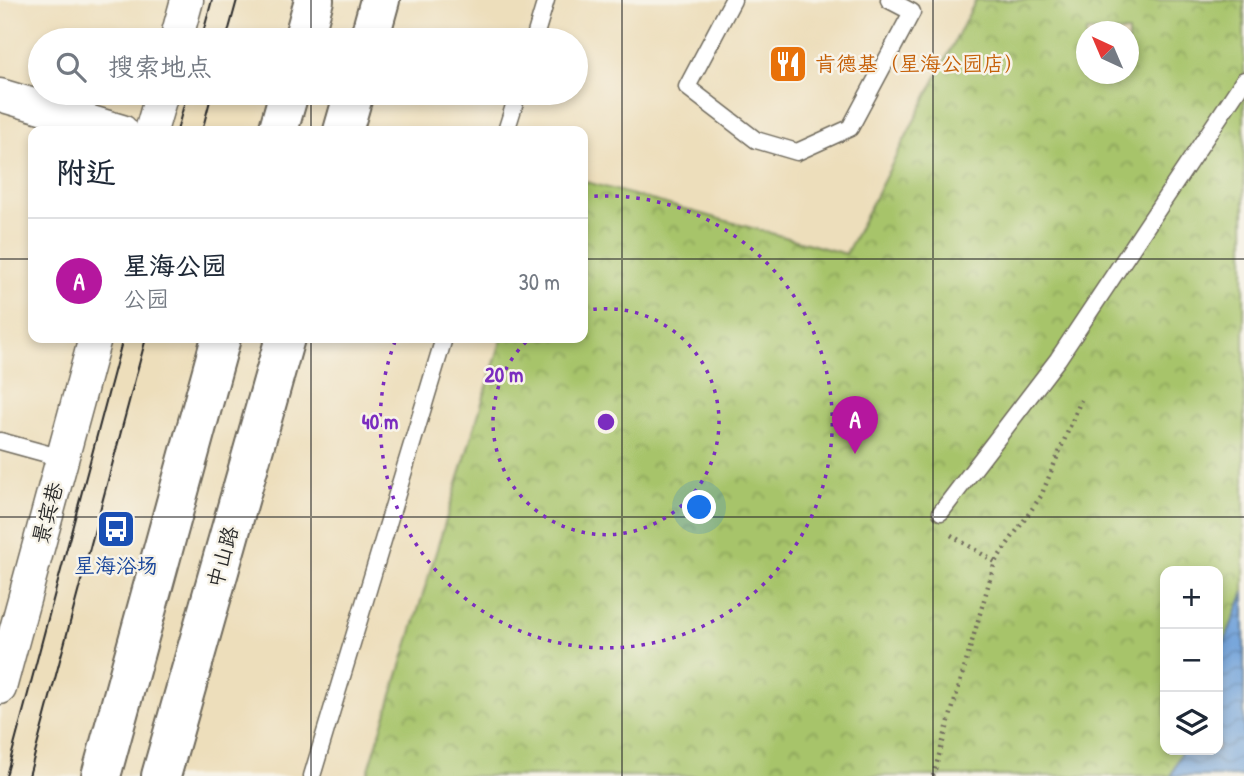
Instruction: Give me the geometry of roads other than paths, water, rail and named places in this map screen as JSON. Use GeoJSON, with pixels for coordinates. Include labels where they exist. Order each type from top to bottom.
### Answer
{"type":"FeatureCollection","features":[{"type":"Feature","properties":{"kind":"highway"},"geometry":{"type":"LineString","coordinates":[[306,28],[314,0]]}},
{"type":"Feature","properties":{"kind":"highway"},"geometry":{"type":"LineString","coordinates":[[372,28],[380,0]]}},
{"type":"Feature","properties":{"kind":"highway"},"geometry":{"type":"LineString","coordinates":[[279,126],[286,105]]}},
{"type":"Feature","properties":{"kind":"highway"},"geometry":{"type":"LineString","coordinates":[[344,126],[351,105]]}},
{"type":"Feature","properties":{"kind":"highway"},"geometry":{"type":"LineString","coordinates":[[101,776],[221,343]]}},
{"type":"Feature","properties":{"kind":"highway","name":"中山路"},"geometry":{"type":"LineString","coordinates":[[161,776],[284,343]]}},
{"type":"Feature","properties":{"kind":"street"},"geometry":{"type":"LineString","coordinates":[[179,28],[187,0]]}},
{"type":"Feature","properties":{"kind":"street"},"geometry":{"type":"LineString","coordinates":[[0,95],[28,103]]}},
{"type":"Feature","properties":{"kind":"street"},"geometry":{"type":"LineString","coordinates":[[34,105],[105,126]]}},
{"type":"Feature","properties":{"kind":"street"},"geometry":{"type":"LineString","coordinates":[[152,126],[159,105]]}},
{"type":"Feature","properties":{"kind":"street","name":"景宾巷"},"geometry":{"type":"LineString","coordinates":[[0,688],[94,343]]}},
{"type":"Feature","properties":{"kind":"lane"},"geometry":{"type":"LineString","coordinates":[[538,28],[546,0]]}},
{"type":"Feature","properties":{"kind":"lane"},"geometry":{"type":"LineString","coordinates":[[733,0],[687,87],[756,140],[797,152],[850,128],[912,12],[889,0]]}},
{"type":"Feature","properties":{"kind":"lane"},"geometry":{"type":"LineString","coordinates":[[941,512],[1058,359],[1244,80]]}},
{"type":"Feature","properties":{"kind":"lane"},"geometry":{"type":"LineString","coordinates":[[508,126],[514,105]]}},
{"type":"Feature","properties":{"kind":"lane"},"geometry":{"type":"LineString","coordinates":[[312,776],[442,343]]}},
{"type":"Feature","properties":{"kind":"lane"},"geometry":{"type":"LineString","coordinates":[[0,441],[62,458]]}},
{"type":"Feature","properties":{"kind":"water"},"geometry":{"type":"Polygon","coordinates":[[[1244,592],[1244,776],[1171,776],[1180,755],[1223,755],[1223,646],[1244,592]]]}},
{"type":"Feature","properties":{"kind":"tram line"},"geometry":{"type":"LineString","coordinates":[[204,28],[212,0]]}},
{"type":"Feature","properties":{"kind":"tram line"},"geometry":{"type":"LineString","coordinates":[[229,28],[237,0]]}},
{"type":"Feature","properties":{"kind":"tram line"},"geometry":{"type":"LineString","coordinates":[[178,126],[184,105]]}},
{"type":"Feature","properties":{"kind":"tram line"},"geometry":{"type":"LineString","coordinates":[[203,126],[209,105]]}},
{"type":"Feature","properties":{"kind":"tram line"},"geometry":{"type":"LineString","coordinates":[[6,776],[122,343]]}},
{"type":"Feature","properties":{"kind":"tram line"},"geometry":{"type":"LineString","coordinates":[[29,776],[145,343]]}},
{"type":"Feature","properties":{"kind":"place","name":"肯德基（星海公园店）"},"geometry":{"type":"Point","coordinates":[788,64]}},
{"type":"Feature","properties":{"kind":"place","name":"星海公园"},"geometry":{"type":"Point","coordinates":[855,454]}},
{"type":"Feature","properties":{"kind":"place","name":"星海浴场"},"geometry":{"type":"Point","coordinates":[116,529]}}]}
